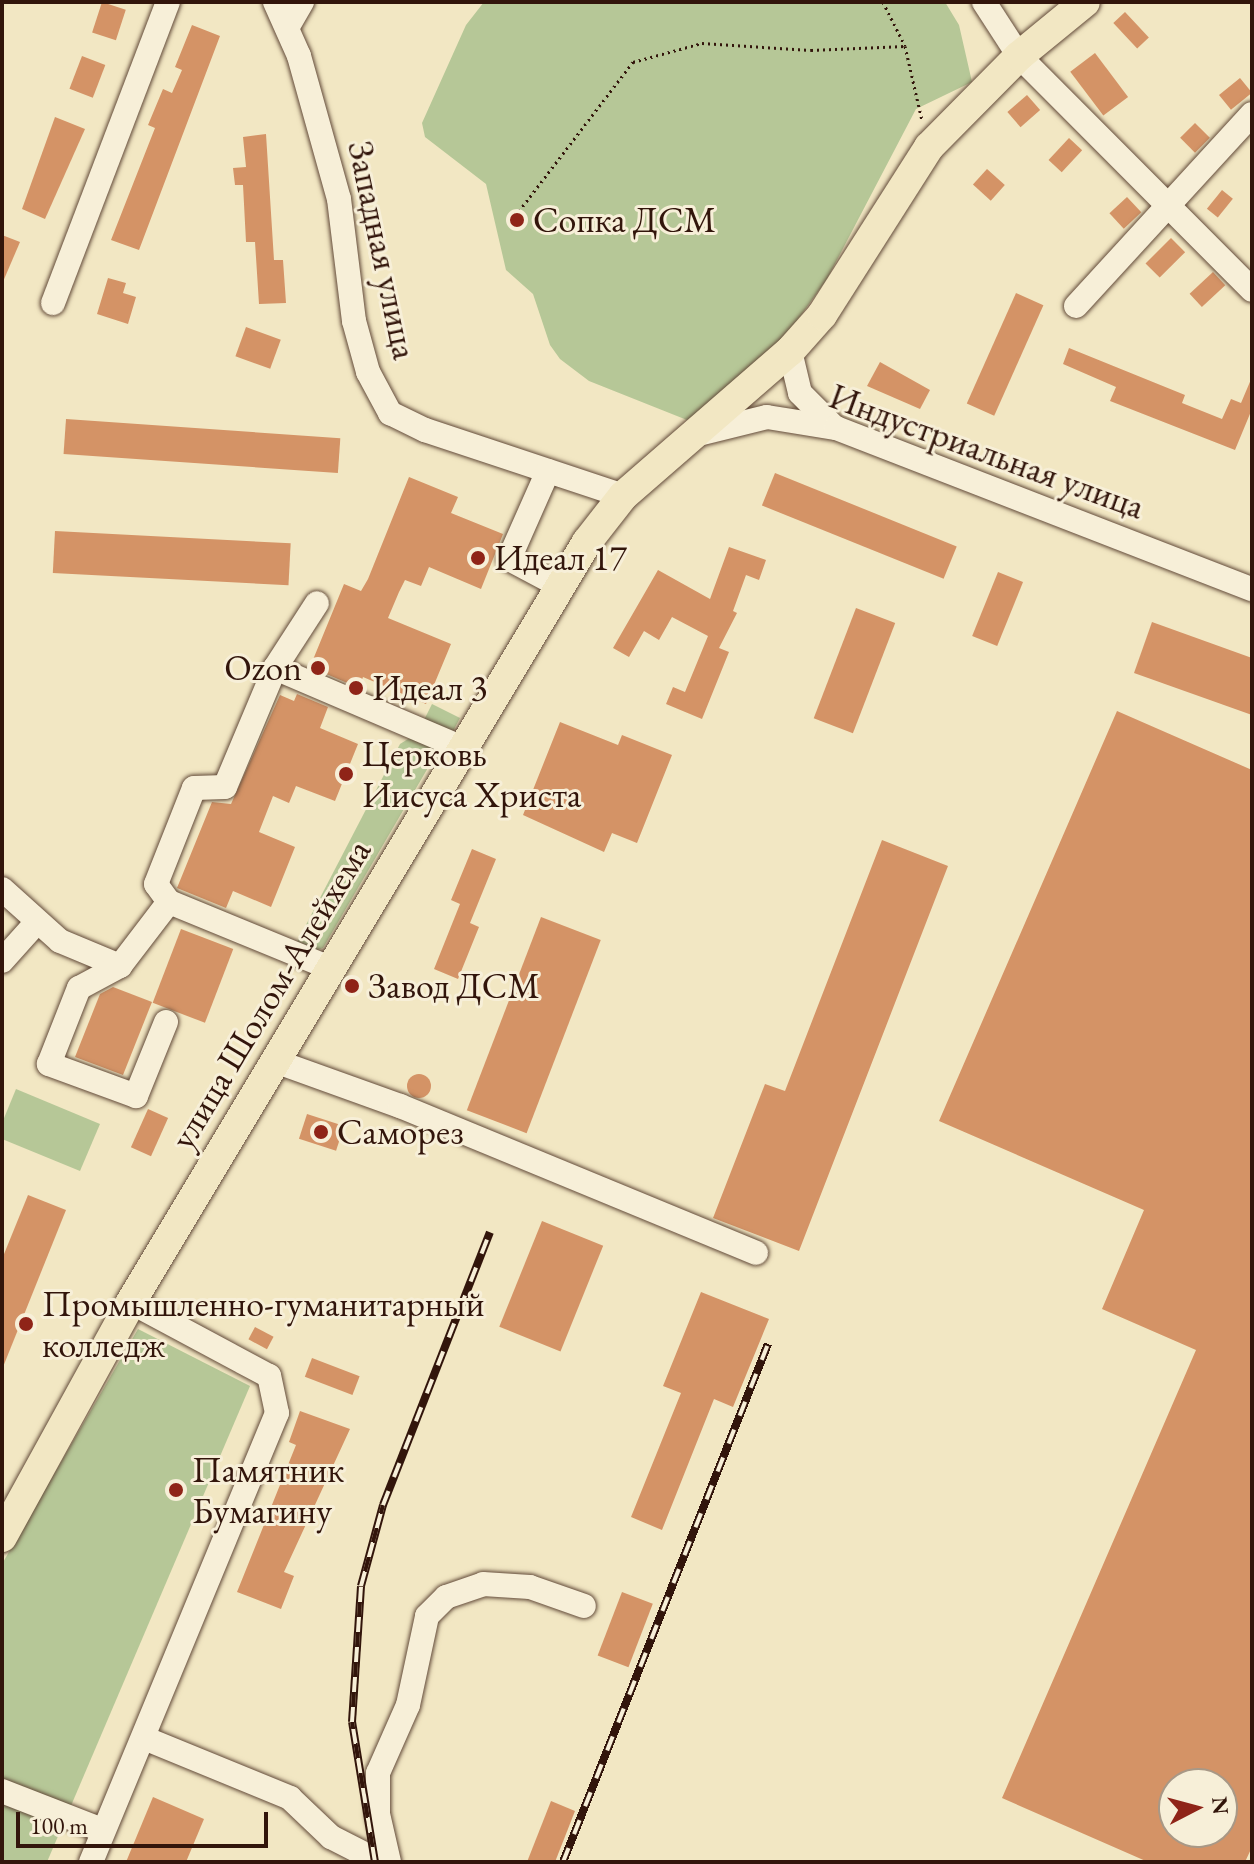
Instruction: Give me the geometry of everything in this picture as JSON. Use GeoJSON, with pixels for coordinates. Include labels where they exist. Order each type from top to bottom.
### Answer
{"type":"FeatureCollection","features":[{"type":"Feature","properties":{"kind":"main road","name":"улица Шолом-Алейхема"},"geometry":{"type":"LineString","coordinates":[[2,1537],[131,1302],[460,747],[560,586],[623,496],[790,351],[822,315],[929,147],[1019,56],[1085,2]]}},
{"type":"Feature","properties":{"kind":"street"},"geometry":{"type":"LineString","coordinates":[[53,303],[168,2]]}},
{"type":"Feature","properties":{"kind":"street","name":"Западная улица"},"geometry":{"type":"LineString","coordinates":[[275,2],[287,28],[339,199],[354,321],[368,372],[390,413],[425,430],[623,496]]}},
{"type":"Feature","properties":{"kind":"street"},"geometry":{"type":"LineString","coordinates":[[287,28],[302,2]]}},
{"type":"Feature","properties":{"kind":"street"},"geometry":{"type":"LineString","coordinates":[[984,2],[1019,56],[1170,204],[1252,290]]}},
{"type":"Feature","properties":{"kind":"street"},"geometry":{"type":"LineString","coordinates":[[1076,306],[1252,114]]}},
{"type":"Feature","properties":{"kind":"street"},"geometry":{"type":"LineString","coordinates":[[790,351],[800,393],[836,428]]}},
{"type":"Feature","properties":{"kind":"street","name":"Индустриальная улица"},"geometry":{"type":"LineString","coordinates":[[691,436],[767,417],[836,428],[1252,589]]}},
{"type":"Feature","properties":{"kind":"street"},"geometry":{"type":"LineString","coordinates":[[548,471],[509,559],[560,586]]}},
{"type":"Feature","properties":{"kind":"street"},"geometry":{"type":"LineString","coordinates":[[317,603],[275,668],[225,787],[194,788],[156,884],[169,902],[330,968]]}},
{"type":"Feature","properties":{"kind":"street"},"geometry":{"type":"LineString","coordinates":[[275,668],[460,747]]}},
{"type":"Feature","properties":{"kind":"street"},"geometry":{"type":"LineString","coordinates":[[2,889],[60,941],[120,966]]}},
{"type":"Feature","properties":{"kind":"street"},"geometry":{"type":"LineString","coordinates":[[166,1022],[136,1096],[49,1064],[79,988],[120,966],[169,902]]}},
{"type":"Feature","properties":{"kind":"street"},"geometry":{"type":"LineString","coordinates":[[2,961],[37,922]]}},
{"type":"Feature","properties":{"kind":"street"},"geometry":{"type":"LineString","coordinates":[[275,1061],[400,1106],[756,1253]]}},
{"type":"Feature","properties":{"kind":"street"},"geometry":{"type":"LineString","coordinates":[[91,1862],[277,1413],[269,1376],[131,1302]]}},
{"type":"Feature","properties":{"kind":"street"},"geometry":{"type":"LineString","coordinates":[[389,1862],[378,1814],[378,1773],[408,1705],[427,1616],[446,1597],[483,1584],[530,1587],[584,1606]]}},
{"type":"Feature","properties":{"kind":"street"},"geometry":{"type":"LineString","coordinates":[[144,1738],[290,1798],[331,1837],[380,1862]]}},
{"type":"Feature","properties":{"kind":"street"},"geometry":{"type":"LineString","coordinates":[[2,1791],[102,1830]]}},
{"type":"Feature","properties":{"kind":"path"},"geometry":{"type":"LineString","coordinates":[[883,2],[905,46],[929,147]]}},
{"type":"Feature","properties":{"kind":"path"},"geometry":{"type":"LineString","coordinates":[[519,211],[633,62],[702,43],[811,50],[905,46]]}},
{"type":"Feature","properties":{"kind":"green space"},"geometry":{"type":"Polygon","coordinates":[[[484,2],[945,2],[959,25],[972,82],[916,109],[827,279],[761,371],[687,420],[589,381],[560,359],[550,345],[533,294],[506,270],[486,184],[425,137],[422,123],[466,25],[484,2]]]}},
{"type":"Feature","properties":{"kind":"green space"},"geometry":{"type":"Polygon","coordinates":[[[432,704],[460,718],[452,733],[423,722],[432,704]]]}},
{"type":"Feature","properties":{"kind":"green space"},"geometry":{"type":"Polygon","coordinates":[[[416,734],[436,746],[436,754],[323,948],[312,952],[295,946],[400,744],[416,734]]]}},
{"type":"Feature","properties":{"kind":"green space"},"geometry":{"type":"Polygon","coordinates":[[[16,1089],[100,1124],[80,1171],[2,1139],[2,1123],[16,1089]]]}},
{"type":"Feature","properties":{"kind":"green space"},"geometry":{"type":"Polygon","coordinates":[[[138,1329],[250,1386],[47,1862],[2,1862],[2,1564],[138,1329]]]}},
{"type":"Feature","properties":{"kind":"building"},"geometry":{"type":"Polygon","coordinates":[[[102,2],[126,10],[116,40],[92,32],[102,2]]]}},
{"type":"Feature","properties":{"kind":"building"},"geometry":{"type":"Polygon","coordinates":[[[1125,12],[1149,38],[1137,49],[1113,23],[1125,12]]]}},
{"type":"Feature","properties":{"kind":"building"},"geometry":{"type":"Polygon","coordinates":[[[192,25],[220,36],[139,250],[111,240],[155,128],[148,125],[163,89],[172,93],[182,70],[175,67],[192,25]]]}},
{"type":"Feature","properties":{"kind":"building"},"geometry":{"type":"Polygon","coordinates":[[[1095,53],[1128,97],[1103,116],[1070,72],[1095,53]]]}},
{"type":"Feature","properties":{"kind":"building"},"geometry":{"type":"Polygon","coordinates":[[[82,56],[105,65],[93,98],[69,89],[82,56]]]}},
{"type":"Feature","properties":{"kind":"building"},"geometry":{"type":"Polygon","coordinates":[[[1240,78],[1252,93],[1231,110],[1219,95],[1240,78]]]}},
{"type":"Feature","properties":{"kind":"building"},"geometry":{"type":"Polygon","coordinates":[[[1027,95],[1040,110],[1020,127],[1007,112],[1027,95]]]}},
{"type":"Feature","properties":{"kind":"building"},"geometry":{"type":"Polygon","coordinates":[[[55,117],[85,129],[45,219],[22,209],[55,117]]]}},
{"type":"Feature","properties":{"kind":"building"},"geometry":{"type":"Polygon","coordinates":[[[1195,123],[1210,138],[1195,153],[1180,138],[1195,123]]]}},
{"type":"Feature","properties":{"kind":"building"},"geometry":{"type":"Polygon","coordinates":[[[266,134],[274,260],[283,260],[286,303],[259,304],[255,242],[246,242],[243,185],[235,185],[233,168],[246,167],[243,137],[266,134]]]}},
{"type":"Feature","properties":{"kind":"building"},"geometry":{"type":"Polygon","coordinates":[[[1069,138],[1082,150],[1062,172],[1049,160],[1069,138]]]}},
{"type":"Feature","properties":{"kind":"building"},"geometry":{"type":"Polygon","coordinates":[[[987,169],[1005,185],[991,201],[973,185],[987,169]]]}},
{"type":"Feature","properties":{"kind":"building"},"geometry":{"type":"Polygon","coordinates":[[[1222,190],[1233,199],[1218,217],[1207,209],[1222,190]]]}},
{"type":"Feature","properties":{"kind":"building"},"geometry":{"type":"Polygon","coordinates":[[[1127,197],[1141,212],[1124,229],[1109,213],[1127,197]]]}},
{"type":"Feature","properties":{"kind":"building"},"geometry":{"type":"Polygon","coordinates":[[[2,235],[20,242],[2,284],[2,235]]]}},
{"type":"Feature","properties":{"kind":"building"},"geometry":{"type":"Polygon","coordinates":[[[1171,238],[1185,252],[1160,278],[1146,263],[1171,238]]]}},
{"type":"Feature","properties":{"kind":"building"},"geometry":{"type":"Polygon","coordinates":[[[1213,272],[1225,285],[1202,307],[1190,294],[1213,272]]]}},
{"type":"Feature","properties":{"kind":"building"},"geometry":{"type":"Polygon","coordinates":[[[108,278],[126,283],[123,293],[136,297],[128,324],[97,314],[108,278]]]}},
{"type":"Feature","properties":{"kind":"building"},"geometry":{"type":"Polygon","coordinates":[[[1016,293],[1043,305],[994,416],[967,404],[1016,293]]]}},
{"type":"Feature","properties":{"kind":"building"},"geometry":{"type":"Polygon","coordinates":[[[246,327],[281,340],[270,369],[235,356],[246,327]]]}},
{"type":"Feature","properties":{"kind":"building"},"geometry":{"type":"Polygon","coordinates":[[[1069,348],[1185,395],[1182,403],[1222,419],[1231,399],[1241,403],[1252,377],[1252,409],[1235,450],[1110,401],[1116,387],[1063,364],[1069,348]]]}},
{"type":"Feature","properties":{"kind":"building"},"geometry":{"type":"Polygon","coordinates":[[[880,362],[930,390],[920,409],[867,386],[880,362]]]}},
{"type":"Feature","properties":{"kind":"building"},"geometry":{"type":"Polygon","coordinates":[[[66,419],[340,438],[338,473],[64,454],[66,419]]]}},
{"type":"Feature","properties":{"kind":"building"},"geometry":{"type":"Polygon","coordinates":[[[775,473],[957,546],[944,579],[762,505],[775,473]]]}},
{"type":"Feature","properties":{"kind":"building"},"geometry":{"type":"Polygon","coordinates":[[[409,477],[458,497],[451,513],[503,534],[481,589],[429,567],[421,586],[405,580],[399,592],[388,618],[451,644],[426,704],[363,677],[359,688],[310,667],[344,584],[361,591],[368,579],[409,477]]]}},
{"type":"Feature","properties":{"kind":"building"},"geometry":{"type":"Polygon","coordinates":[[[55,531],[291,543],[288,585],[53,573],[55,531]]]}},
{"type":"Feature","properties":{"kind":"building"},"geometry":{"type":"Polygon","coordinates":[[[729,547],[766,560],[759,580],[746,575],[733,611],[737,613],[719,648],[729,652],[702,719],[666,704],[673,687],[685,692],[708,636],[672,617],[659,640],[644,631],[629,657],[613,648],[658,570],[710,599],[729,547]]]}},
{"type":"Feature","properties":{"kind":"building"},"geometry":{"type":"Polygon","coordinates":[[[998,572],[1023,582],[997,646],[972,636],[998,572]]]}},
{"type":"Feature","properties":{"kind":"building"},"geometry":{"type":"Polygon","coordinates":[[[856,608],[895,623],[853,733],[814,718],[856,608]]]}},
{"type":"Feature","properties":{"kind":"building"},"geometry":{"type":"Polygon","coordinates":[[[1152,622],[1252,658],[1252,715],[1134,673],[1152,622]]]}},
{"type":"Feature","properties":{"kind":"building"},"geometry":{"type":"Polygon","coordinates":[[[297,694],[328,707],[320,728],[358,744],[335,801],[296,786],[289,803],[273,796],[259,832],[295,847],[271,907],[233,891],[226,908],[177,888],[212,802],[231,804],[280,695],[294,701],[297,694]]]}},
{"type":"Feature","properties":{"kind":"building"},"geometry":{"type":"Polygon","coordinates":[[[1117,711],[1252,770],[1252,1847],[1245,1862],[1148,1862],[1002,1798],[1196,1350],[1102,1309],[1144,1210],[939,1121],[1117,711]]]}},
{"type":"Feature","properties":{"kind":"building"},"geometry":{"type":"Polygon","coordinates":[[[560,722],[618,745],[622,735],[672,755],[637,843],[612,833],[604,852],[523,815],[560,722]]]}},
{"type":"Feature","properties":{"kind":"building"},"geometry":{"type":"Polygon","coordinates":[[[882,840],[948,866],[799,1251],[713,1218],[765,1084],[785,1091],[882,840]]]}},
{"type":"Feature","properties":{"kind":"building"},"geometry":{"type":"Polygon","coordinates":[[[472,849],[496,859],[470,923],[479,927],[458,979],[434,969],[460,904],[451,900],[472,849]]]}},
{"type":"Feature","properties":{"kind":"building"},"geometry":{"type":"Polygon","coordinates":[[[541,917],[601,940],[527,1133],[467,1110],[541,917]]]}},
{"type":"Feature","properties":{"kind":"building"},"geometry":{"type":"Polygon","coordinates":[[[181,929],[233,949],[205,1023],[153,1003],[181,929]]]}},
{"type":"Feature","properties":{"kind":"building"},"geometry":{"type":"Polygon","coordinates":[[[113,987],[152,1002],[123,1075],[75,1057],[100,994],[113,987]]]}},
{"type":"Feature","properties":{"kind":"building"},"geometry":{"type":"Polygon","coordinates":[[[419,1074],[428,1077],[431,1086],[428,1095],[419,1098],[410,1095],[407,1086],[410,1077],[419,1074]]]}},
{"type":"Feature","properties":{"kind":"building"},"geometry":{"type":"Polygon","coordinates":[[[148,1109],[168,1118],[151,1156],[131,1147],[148,1109]]]}},
{"type":"Feature","properties":{"kind":"building","name":"Саморез"},"geometry":{"type":"Polygon","coordinates":[[[307,1114],[344,1126],[336,1151],[299,1139],[307,1114]]]}},
{"type":"Feature","properties":{"kind":"building"},"geometry":{"type":"Polygon","coordinates":[[[28,1195],[66,1210],[3,1367],[2,1259],[28,1195]]]}},
{"type":"Feature","properties":{"kind":"building"},"geometry":{"type":"Polygon","coordinates":[[[542,1221],[603,1246],[560,1351],[499,1327],[542,1221]]]}},
{"type":"Feature","properties":{"kind":"building"},"geometry":{"type":"Polygon","coordinates":[[[701,1292],[769,1319],[733,1407],[714,1399],[662,1530],[631,1517],[681,1393],[663,1386],[701,1292]]]}},
{"type":"Feature","properties":{"kind":"building"},"geometry":{"type":"Polygon","coordinates":[[[255,1327],[274,1337],[267,1349],[248,1339],[255,1327]]]}},
{"type":"Feature","properties":{"kind":"building"},"geometry":{"type":"Polygon","coordinates":[[[312,1358],[360,1376],[352,1395],[305,1377],[312,1358]]]}},
{"type":"Feature","properties":{"kind":"building"},"geometry":{"type":"Polygon","coordinates":[[[300,1411],[350,1429],[284,1572],[294,1576],[281,1609],[237,1592],[296,1445],[289,1442],[300,1411]]]}},
{"type":"Feature","properties":{"kind":"building"},"geometry":{"type":"Polygon","coordinates":[[[622,1592],[653,1604],[628,1667],[598,1655],[622,1592]]]}},
{"type":"Feature","properties":{"kind":"building"},"geometry":{"type":"Polygon","coordinates":[[[153,1797],[204,1819],[186,1862],[126,1862],[153,1797]]]}},
{"type":"Feature","properties":{"kind":"building"},"geometry":{"type":"Polygon","coordinates":[[[551,1801],[575,1811],[555,1862],[527,1862],[551,1801]]]}},
{"type":"Feature","properties":{"kind":"railway"},"geometry":{"type":"LineString","coordinates":[[375,1862],[352,1722],[361,1586],[383,1505],[490,1232]]}},
{"type":"Feature","properties":{"kind":"railway"},"geometry":{"type":"LineString","coordinates":[[563,1862],[768,1344]]}},
{"type":"Feature","properties":{"kind":"place","name":"Сопка ДСМ"},"geometry":{"type":"Point","coordinates":[517,220]}},
{"type":"Feature","properties":{"kind":"place","name":"Идеал 17"},"geometry":{"type":"Point","coordinates":[478,558]}},
{"type":"Feature","properties":{"kind":"place","name":"Ozon"},"geometry":{"type":"Point","coordinates":[318,668]}},
{"type":"Feature","properties":{"kind":"place","name":"Идеал 3"},"geometry":{"type":"Point","coordinates":[356,688]}},
{"type":"Feature","properties":{"kind":"place","name":"Церковь Иисуса Христа"},"geometry":{"type":"Point","coordinates":[346,774]}},
{"type":"Feature","properties":{"kind":"place","name":"Завод ДСМ"},"geometry":{"type":"Point","coordinates":[352,986]}},
{"type":"Feature","properties":{"kind":"place","name":"Саморез"},"geometry":{"type":"Point","coordinates":[321,1132]}},
{"type":"Feature","properties":{"kind":"place","name":"Промышленно-гуманитарный колледж"},"geometry":{"type":"Point","coordinates":[26,1324]}},
{"type":"Feature","properties":{"kind":"place","name":"Памятник Бумагину"},"geometry":{"type":"Point","coordinates":[176,1490]}}]}
